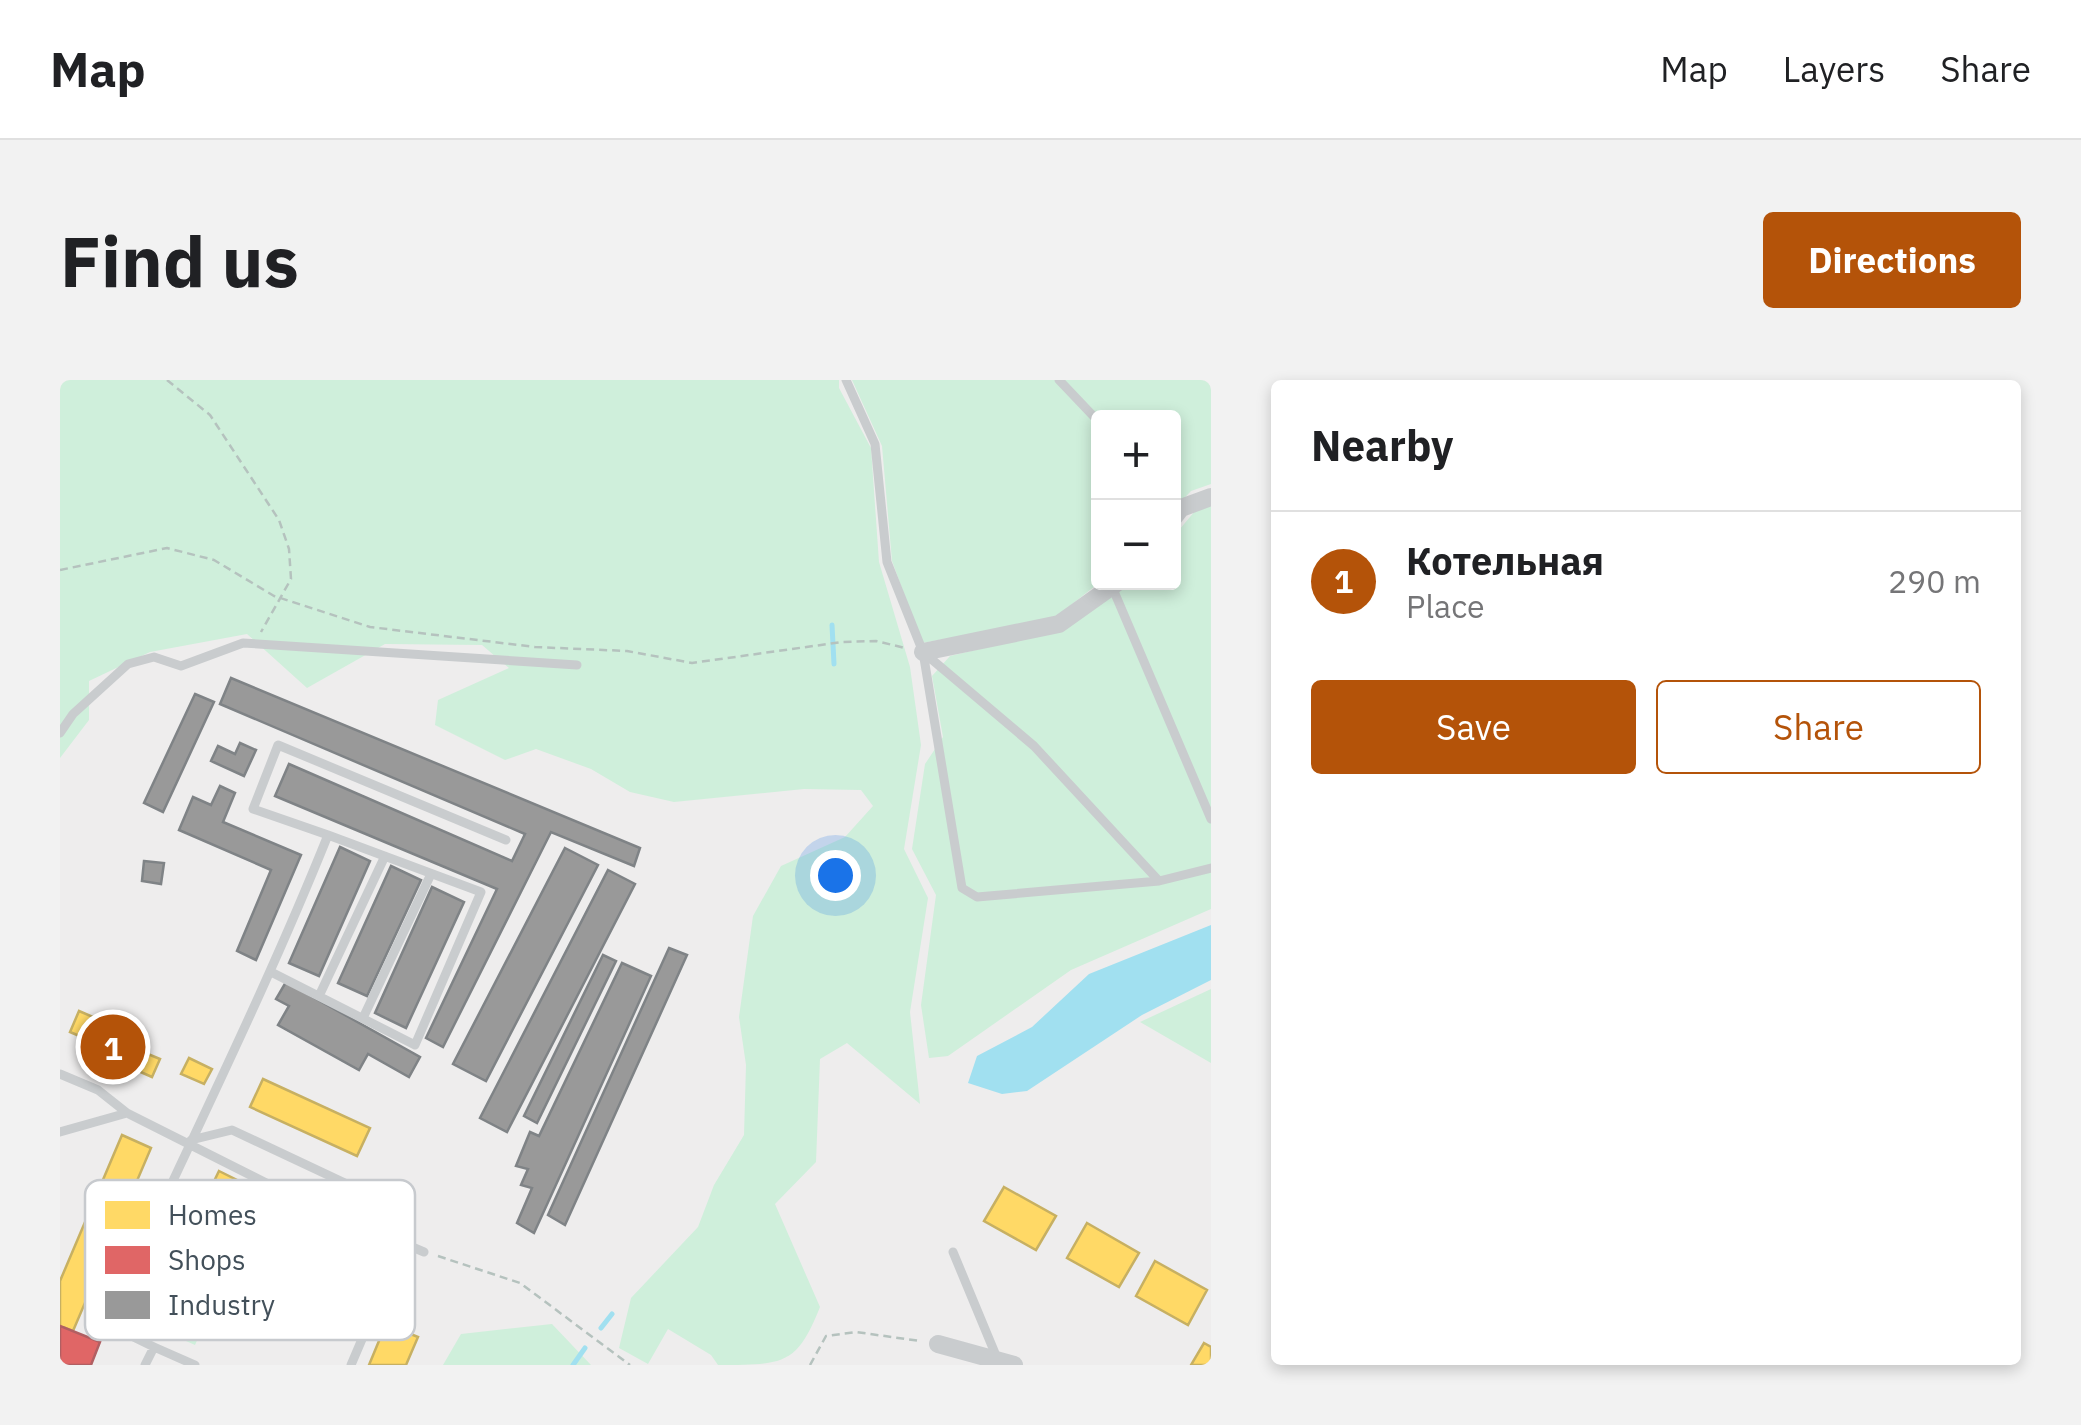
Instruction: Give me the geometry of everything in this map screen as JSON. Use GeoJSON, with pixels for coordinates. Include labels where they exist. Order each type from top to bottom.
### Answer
{"type":"FeatureCollection","features":[{"type":"Feature","properties":{"kind":"street"},"geometry":{"type":"LineString","coordinates":[[1181,506],[1211,497]]}},
{"type":"Feature","properties":{"kind":"street"},"geometry":{"type":"LineString","coordinates":[[923,652],[1060,624],[1109,590]]}},
{"type":"Feature","properties":{"kind":"street"},"geometry":{"type":"LineString","coordinates":[[938,1344],[1006,1361]]}},
{"type":"Feature","properties":{"kind":"lane"},"geometry":{"type":"LineString","coordinates":[[846,380],[875,444],[887,562],[923,652],[962,888],[977,898],[1159,880],[1211,868]]}},
{"type":"Feature","properties":{"kind":"lane"},"geometry":{"type":"LineString","coordinates":[[1059,380],[1091,414]]}},
{"type":"Feature","properties":{"kind":"lane"},"geometry":{"type":"LineString","coordinates":[[1117,590],[1211,819]]}},
{"type":"Feature","properties":{"kind":"lane"},"geometry":{"type":"LineString","coordinates":[[60,733],[82,704],[128,664],[154,657],[181,666],[243,642],[577,665]]}},
{"type":"Feature","properties":{"kind":"lane"},"geometry":{"type":"LineString","coordinates":[[923,652],[1034,746],[1159,880]]}},
{"type":"Feature","properties":{"kind":"lane"},"geometry":{"type":"LineString","coordinates":[[273,973],[415,1045],[481,892],[254,810],[278,745],[506,840]]}},
{"type":"Feature","properties":{"kind":"lane"},"geometry":{"type":"LineString","coordinates":[[172,1180],[273,973],[328,835]]}},
{"type":"Feature","properties":{"kind":"lane"},"geometry":{"type":"LineString","coordinates":[[319,996],[385,856]]}},
{"type":"Feature","properties":{"kind":"lane"},"geometry":{"type":"LineString","coordinates":[[363,1018],[431,874]]}},
{"type":"Feature","properties":{"kind":"lane"},"geometry":{"type":"LineString","coordinates":[[60,1074],[98,1090],[128,1112],[262,1180]]}},
{"type":"Feature","properties":{"kind":"lane"},"geometry":{"type":"LineString","coordinates":[[60,1132],[128,1112]]}},
{"type":"Feature","properties":{"kind":"lane"},"geometry":{"type":"LineString","coordinates":[[189,1142],[232,1130],[338,1180]]}},
{"type":"Feature","properties":{"kind":"lane"},"geometry":{"type":"LineString","coordinates":[[415,1248],[424,1252]]}},
{"type":"Feature","properties":{"kind":"lane"},"geometry":{"type":"LineString","coordinates":[[953,1252],[1006,1361]]}},
{"type":"Feature","properties":{"kind":"lane"},"geometry":{"type":"LineString","coordinates":[[140,1340],[195,1365]]}},
{"type":"Feature","properties":{"kind":"lane"},"geometry":{"type":"LineString","coordinates":[[351,1365],[362,1340]]}},
{"type":"Feature","properties":{"kind":"lane"},"geometry":{"type":"LineString","coordinates":[[145,1365],[154,1347]]}},
{"type":"Feature","properties":{"kind":"path"},"geometry":{"type":"LineString","coordinates":[[167,380],[210,415],[279,520],[289,549],[291,579],[258,635],[243,642]]}},
{"type":"Feature","properties":{"kind":"path"},"geometry":{"type":"LineString","coordinates":[[60,570],[167,548],[214,560],[280,598],[370,627],[535,648],[627,652],[692,663],[842,642],[876,641],[923,652]]}},
{"type":"Feature","properties":{"kind":"path"},"geometry":{"type":"LineString","coordinates":[[424,1252],[520,1283],[630,1365]]}},
{"type":"Feature","properties":{"kind":"path"},"geometry":{"type":"LineString","coordinates":[[810,1365],[826,1336],[856,1332],[938,1344]]}},
{"type":"Feature","properties":{"kind":"green space"},"geometry":{"type":"Polygon","coordinates":[[[60,380],[839,380],[839,388],[871,448],[879,562],[910,667],[921,745],[904,849],[928,898],[910,1012],[920,1104],[847,1043],[820,1059],[816,1162],[775,1204],[820,1307],[795,1351],[773,1362],[718,1365],[711,1355],[668,1329],[648,1364],[619,1348],[631,1298],[698,1227],[714,1185],[744,1135],[746,1065],[739,1017],[753,916],[781,866],[845,837],[873,806],[861,790],[804,789],[674,802],[630,792],[591,769],[536,749],[505,760],[435,725],[438,700],[509,668],[482,645],[385,644],[307,688],[247,634],[150,652],[89,681],[89,720],[60,758],[60,380]]]}},
{"type":"Feature","properties":{"kind":"green space"},"geometry":{"type":"Polygon","coordinates":[[[852,380],[1211,380],[1211,484],[1191,491],[1181,502],[1181,410],[1091,410],[1091,589],[1053,619],[922,643],[892,561],[882,446],[852,380]]]}},
{"type":"Feature","properties":{"kind":"green space"},"geometry":{"type":"Polygon","coordinates":[[[1211,506],[1211,909],[1071,970],[948,1056],[929,1058],[921,1005],[936,895],[912,849],[925,764],[943,737],[932,676],[950,656],[1060,630],[1121,590],[1181,590],[1181,528],[1195,511],[1211,506]]]}},
{"type":"Feature","properties":{"kind":"green space"},"geometry":{"type":"Polygon","coordinates":[[[1211,989],[1211,1063],[1140,1022],[1211,989]]]}},
{"type":"Feature","properties":{"kind":"green space"},"geometry":{"type":"Polygon","coordinates":[[[552,1324],[591,1365],[443,1365],[461,1334],[552,1324]]]}},
{"type":"Feature","properties":{"kind":"water"},"geometry":{"type":"Polygon","coordinates":[[[1211,925],[1211,980],[1142,1015],[1027,1091],[1002,1094],[968,1083],[977,1056],[1032,1027],[1089,974],[1211,925]]]}},
{"type":"Feature","properties":{"kind":"building: Homes"},"geometry":{"type":"Polygon","coordinates":[[[79,1011],[107,1023],[102,1035],[160,1059],[152,1077],[93,1051],[96,1043],[70,1032],[79,1011]]]}},
{"type":"Feature","properties":{"kind":"building: Homes"},"geometry":{"type":"Polygon","coordinates":[[[189,1058],[212,1069],[204,1084],[181,1074],[189,1058]]]}},
{"type":"Feature","properties":{"kind":"building: Homes"},"geometry":{"type":"Polygon","coordinates":[[[263,1079],[370,1128],[357,1156],[250,1107],[263,1079]]]}},
{"type":"Feature","properties":{"kind":"building: Homes"},"geometry":{"type":"Polygon","coordinates":[[[122,1135],[151,1148],[137,1180],[103,1180],[122,1135]]]}},
{"type":"Feature","properties":{"kind":"building: Homes"},"geometry":{"type":"Polygon","coordinates":[[[219,1171],[237,1180],[215,1180],[219,1171]]]}},
{"type":"Feature","properties":{"kind":"building: Homes"},"geometry":{"type":"Polygon","coordinates":[[[1004,1187],[1056,1216],[1036,1250],[984,1221],[1004,1187]]]}},
{"type":"Feature","properties":{"kind":"building: Homes"},"geometry":{"type":"Polygon","coordinates":[[[85,1222],[85,1303],[73,1331],[60,1326],[60,1281],[85,1222]]]}},
{"type":"Feature","properties":{"kind":"building: Homes"},"geometry":{"type":"Polygon","coordinates":[[[1087,1223],[1139,1253],[1119,1287],[1067,1258],[1087,1223]]]}},
{"type":"Feature","properties":{"kind":"building: Homes"},"geometry":{"type":"Polygon","coordinates":[[[1155,1261],[1207,1290],[1188,1325],[1136,1296],[1155,1261]]]}},
{"type":"Feature","properties":{"kind":"building: Homes"},"geometry":{"type":"Polygon","coordinates":[[[418,1337],[406,1365],[369,1365],[379,1340],[418,1337]]]}},
{"type":"Feature","properties":{"kind":"building: Homes"},"geometry":{"type":"Polygon","coordinates":[[[1204,1343],[1211,1347],[1211,1365],[1191,1365],[1204,1343]]]}},
{"type":"Feature","properties":{"kind":"building: Shops"},"geometry":{"type":"Polygon","coordinates":[[[60,1326],[85,1336],[85,1340],[100,1342],[91,1365],[60,1365],[60,1326]]]}},
{"type":"Feature","properties":{"kind":"building: Industry"},"geometry":{"type":"Polygon","coordinates":[[[231,678],[640,848],[634,866],[551,832],[443,1047],[426,1038],[497,889],[275,796],[289,764],[512,861],[525,834],[220,704],[231,678]]]}},
{"type":"Feature","properties":{"kind":"building: Industry"},"geometry":{"type":"Polygon","coordinates":[[[195,694],[214,702],[163,812],[144,803],[195,694]]]}},
{"type":"Feature","properties":{"kind":"building: Industry"},"geometry":{"type":"Polygon","coordinates":[[[240,743],[256,750],[244,776],[211,761],[218,746],[235,754],[240,743]]]}},
{"type":"Feature","properties":{"kind":"building: Industry"},"geometry":{"type":"Polygon","coordinates":[[[220,786],[235,793],[223,822],[301,855],[256,960],[237,951],[271,870],[179,830],[193,797],[211,805],[220,786]]]}},
{"type":"Feature","properties":{"kind":"building: Industry"},"geometry":{"type":"Polygon","coordinates":[[[340,847],[370,861],[319,976],[289,963],[340,847]]]}},
{"type":"Feature","properties":{"kind":"building: Industry"},"geometry":{"type":"Polygon","coordinates":[[[565,848],[598,865],[486,1081],[453,1064],[565,848]]]}},
{"type":"Feature","properties":{"kind":"building: Industry"},"geometry":{"type":"Polygon","coordinates":[[[144,861],[164,863],[161,884],[142,881],[144,861]]]}},
{"type":"Feature","properties":{"kind":"building: Industry"},"geometry":{"type":"Polygon","coordinates":[[[391,866],[421,880],[367,996],[338,983],[391,866]]]}},
{"type":"Feature","properties":{"kind":"building: Industry"},"geometry":{"type":"Polygon","coordinates":[[[608,870],[635,884],[507,1132],[480,1118],[608,870]]]}},
{"type":"Feature","properties":{"kind":"building: Industry"},"geometry":{"type":"Polygon","coordinates":[[[432,887],[464,902],[406,1028],[375,1013],[432,887]]]}},
{"type":"Feature","properties":{"kind":"building: Industry"},"geometry":{"type":"Polygon","coordinates":[[[669,948],[687,955],[565,1225],[548,1215],[669,948]]]}},
{"type":"Feature","properties":{"kind":"building: Industry"},"geometry":{"type":"Polygon","coordinates":[[[603,955],[616,961],[537,1123],[524,1116],[603,955]]]}},
{"type":"Feature","properties":{"kind":"building: Industry"},"geometry":{"type":"Polygon","coordinates":[[[622,963],[651,976],[534,1233],[517,1223],[532,1188],[521,1185],[528,1169],[516,1166],[530,1132],[539,1136],[622,963]]]}},
{"type":"Feature","properties":{"kind":"building: Industry"},"geometry":{"type":"Polygon","coordinates":[[[286,982],[420,1057],[409,1077],[368,1054],[359,1070],[278,1025],[289,1006],[276,999],[286,982]]]}},
{"type":"Feature","properties":{"kind":"waterway"},"geometry":{"type":"LineString","coordinates":[[832,625],[834,664]]}},
{"type":"Feature","properties":{"kind":"waterway"},"geometry":{"type":"LineString","coordinates":[[601,1328],[612,1314]]}},
{"type":"Feature","properties":{"kind":"waterway"},"geometry":{"type":"LineString","coordinates":[[573,1365],[585,1348]]}},
{"type":"Feature","properties":{"kind":"place","name":"Котельная"},"geometry":{"type":"Point","coordinates":[113,1047]}}]}
